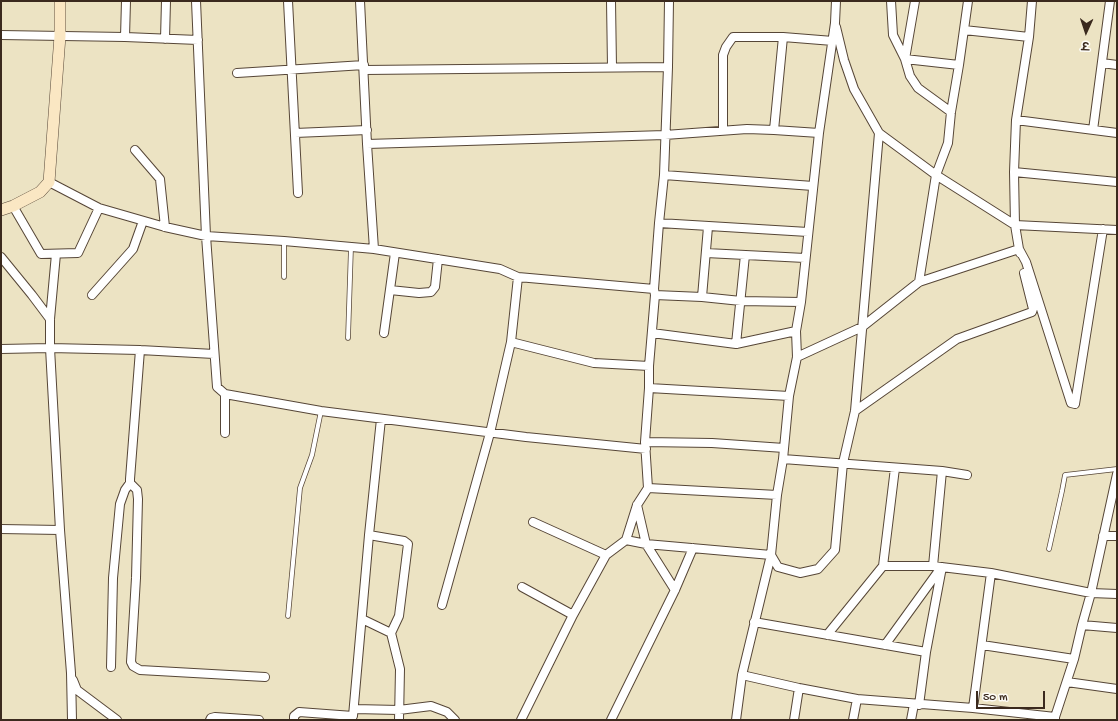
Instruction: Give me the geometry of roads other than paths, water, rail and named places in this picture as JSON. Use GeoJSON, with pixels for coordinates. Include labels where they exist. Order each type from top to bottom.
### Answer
{"type":"FeatureCollection","features":[{"type":"Feature","properties":{"kind":"street"},"geometry":{"type":"LineString","coordinates":[[1,210],[13,206],[40,192],[49,182],[60,36],[60,1]]}},
{"type":"Feature","properties":{"kind":"street"},"geometry":{"type":"LineString","coordinates":[[124,37],[126,1]]}},
{"type":"Feature","properties":{"kind":"street"},"geometry":{"type":"LineString","coordinates":[[164,39],[166,1]]}},
{"type":"Feature","properties":{"kind":"street"},"geometry":{"type":"LineString","coordinates":[[196,1],[206,236],[214,354],[217,387],[225,394],[321,411],[526,437],[646,445],[712,443],[784,448]]}},
{"type":"Feature","properties":{"kind":"street"},"geometry":{"type":"LineString","coordinates":[[288,1],[298,193]]}},
{"type":"Feature","properties":{"kind":"street"},"geometry":{"type":"LineString","coordinates":[[360,1],[374,250]]}},
{"type":"Feature","properties":{"kind":"street"},"geometry":{"type":"LineString","coordinates":[[611,1],[612,67]]}},
{"type":"Feature","properties":{"kind":"street"},"geometry":{"type":"LineString","coordinates":[[521,720],[573,615],[606,555],[626,540],[637,505],[648,488],[646,445],[649,366],[659,223],[664,175],[669,1]]}},
{"type":"Feature","properties":{"kind":"street"},"geometry":{"type":"LineString","coordinates":[[736,720],[742,675],[771,555],[789,396],[796,357],[796,331],[801,302],[819,133],[833,41],[836,1]]}},
{"type":"Feature","properties":{"kind":"street"},"geometry":{"type":"LineString","coordinates":[[891,1],[893,35],[905,59],[910,76],[918,88],[951,112]]}},
{"type":"Feature","properties":{"kind":"street"},"geometry":{"type":"LineString","coordinates":[[905,59],[915,1]]}},
{"type":"Feature","properties":{"kind":"street"},"geometry":{"type":"LineString","coordinates":[[919,282],[936,175],[948,143],[951,112],[968,1]]}},
{"type":"Feature","properties":{"kind":"street"},"geometry":{"type":"LineString","coordinates":[[855,411],[957,339],[1032,312],[1033,309],[1021,261],[1015,225],[1014,172],[1016,120],[1029,37],[1032,1]]}},
{"type":"Feature","properties":{"kind":"street"},"geometry":{"type":"LineString","coordinates":[[1093,130],[1110,1]]}},
{"type":"Feature","properties":{"kind":"street"},"geometry":{"type":"LineString","coordinates":[[835,23],[844,60],[854,90],[879,133],[936,175],[1015,225],[1103,228],[1117,230]]}},
{"type":"Feature","properties":{"kind":"street"},"geometry":{"type":"LineString","coordinates":[[964,30],[1029,37]]}},
{"type":"Feature","properties":{"kind":"street"},"geometry":{"type":"LineString","coordinates":[[1,35],[198,40]]}},
{"type":"Feature","properties":{"kind":"street"},"geometry":{"type":"LineString","coordinates":[[723,130],[723,55],[726,47],[733,37],[783,37],[833,41]]}},
{"type":"Feature","properties":{"kind":"street"},"geometry":{"type":"LineString","coordinates":[[774,130],[783,37]]}},
{"type":"Feature","properties":{"kind":"street"},"geometry":{"type":"LineString","coordinates":[[905,59],[959,65]]}},
{"type":"Feature","properties":{"kind":"street"},"geometry":{"type":"LineString","coordinates":[[1102,63],[1117,65]]}},
{"type":"Feature","properties":{"kind":"street"},"geometry":{"type":"LineString","coordinates":[[237,72],[291,69],[364,68],[668,67]]}},
{"type":"Feature","properties":{"kind":"street"},"geometry":{"type":"LineString","coordinates":[[1016,120],[1117,133]]}},
{"type":"Feature","properties":{"kind":"street"},"geometry":{"type":"LineString","coordinates":[[294,133],[367,130]]}},
{"type":"Feature","properties":{"kind":"street"},"geometry":{"type":"LineString","coordinates":[[367,144],[665,134],[723,130],[774,130],[819,133]]}},
{"type":"Feature","properties":{"kind":"street"},"geometry":{"type":"LineString","coordinates":[[771,555],[778,567],[800,573],[818,569],[835,550],[843,463],[855,411],[879,133]]}},
{"type":"Feature","properties":{"kind":"street"},"geometry":{"type":"LineString","coordinates":[[135,150],[160,179],[165,227]]}},
{"type":"Feature","properties":{"kind":"street"},"geometry":{"type":"LineString","coordinates":[[1014,172],[1117,182]]}},
{"type":"Feature","properties":{"kind":"street"},"geometry":{"type":"LineString","coordinates":[[664,175],[813,186]]}},
{"type":"Feature","properties":{"kind":"street"},"geometry":{"type":"LineString","coordinates":[[49,182],[99,208],[165,227],[206,236],[284,241],[374,250],[500,269],[518,277],[741,300],[801,302]]}},
{"type":"Feature","properties":{"kind":"street"},"geometry":{"type":"LineString","coordinates":[[13,206],[41,254],[78,253],[99,208]]}},
{"type":"Feature","properties":{"kind":"street"},"geometry":{"type":"LineString","coordinates":[[92,295],[133,249],[143,221]]}},
{"type":"Feature","properties":{"kind":"street"},"geometry":{"type":"LineString","coordinates":[[659,223],[808,232]]}},
{"type":"Feature","properties":{"kind":"street"},"geometry":{"type":"LineString","coordinates":[[702,296],[708,226]]}},
{"type":"Feature","properties":{"kind":"street"},"geometry":{"type":"LineString","coordinates":[[1019,249],[1026,262],[1071,404],[1075,404],[1103,228]]}},
{"type":"Feature","properties":{"kind":"street"},"geometry":{"type":"LineString","coordinates":[[796,357],[862,327],[919,282],[1019,249]]}},
{"type":"Feature","properties":{"kind":"street"},"geometry":{"type":"LineString","coordinates":[[384,333],[395,253]]}},
{"type":"Feature","properties":{"kind":"street"},"geometry":{"type":"LineString","coordinates":[[706,253],[805,258]]}},
{"type":"Feature","properties":{"kind":"street"},"geometry":{"type":"LineString","coordinates":[[56,254],[50,319],[50,348],[72,720]]}},
{"type":"Feature","properties":{"kind":"street"},"geometry":{"type":"LineString","coordinates":[[736,344],[745,255]]}},
{"type":"Feature","properties":{"kind":"street"},"geometry":{"type":"LineString","coordinates":[[1,257],[50,319]]}},
{"type":"Feature","properties":{"kind":"street"},"geometry":{"type":"LineString","coordinates":[[390,290],[419,293],[430,292],[435,287],[438,259]]}},
{"type":"Feature","properties":{"kind":"street"},"geometry":{"type":"LineString","coordinates":[[442,605],[490,433],[511,342],[518,277]]}},
{"type":"Feature","properties":{"kind":"street"},"geometry":{"type":"LineString","coordinates":[[652,333],[736,344],[796,331]]}},
{"type":"Feature","properties":{"kind":"street"},"geometry":{"type":"LineString","coordinates":[[511,342],[594,364],[649,366]]}},
{"type":"Feature","properties":{"kind":"street"},"geometry":{"type":"LineString","coordinates":[[1,349],[50,348],[140,350],[214,354]]}},
{"type":"Feature","properties":{"kind":"street"},"geometry":{"type":"LineString","coordinates":[[111,667],[112,578],[120,504],[125,490],[130,483],[140,350]]}},
{"type":"Feature","properties":{"kind":"street"},"geometry":{"type":"LineString","coordinates":[[649,388],[789,396]]}},
{"type":"Feature","properties":{"kind":"street"},"geometry":{"type":"LineString","coordinates":[[224,433],[225,394]]}},
{"type":"Feature","properties":{"kind":"street"},"geometry":{"type":"LineString","coordinates":[[294,720],[294,716],[299,712],[353,716],[381,419]]}},
{"type":"Feature","properties":{"kind":"street"},"geometry":{"type":"LineString","coordinates":[[783,459],[942,471],[967,475]]}},
{"type":"Feature","properties":{"kind":"street"},"geometry":{"type":"LineString","coordinates":[[827,635],[883,566],[896,468]]}},
{"type":"Feature","properties":{"kind":"street"},"geometry":{"type":"LineString","coordinates":[[933,566],[942,471]]}},
{"type":"Feature","properties":{"kind":"street"},"geometry":{"type":"LineString","coordinates":[[742,675],[857,699],[973,708],[1055,718],[1074,659],[1091,593],[1117,474]]}},
{"type":"Feature","properties":{"kind":"street"},"geometry":{"type":"LineString","coordinates":[[130,483],[137,490],[138,499],[136,578],[131,662],[133,666],[140,670],[265,677]]}},
{"type":"Feature","properties":{"kind":"street"},"geometry":{"type":"LineString","coordinates":[[648,488],[777,495]]}},
{"type":"Feature","properties":{"kind":"street"},"geometry":{"type":"LineString","coordinates":[[637,505],[646,544],[675,590]]}},
{"type":"Feature","properties":{"kind":"street"},"geometry":{"type":"LineString","coordinates":[[533,522],[606,555]]}},
{"type":"Feature","properties":{"kind":"street"},"geometry":{"type":"LineString","coordinates":[[1,529],[60,530]]}},
{"type":"Feature","properties":{"kind":"street"},"geometry":{"type":"LineString","coordinates":[[369,535],[404,541],[408,544],[400,612],[398,620],[391,633],[400,669],[399,720]]}},
{"type":"Feature","properties":{"kind":"street"},"geometry":{"type":"LineString","coordinates":[[1103,536],[1117,536]]}},
{"type":"Feature","properties":{"kind":"street"},"geometry":{"type":"LineString","coordinates":[[626,540],[646,544],[771,555]]}},
{"type":"Feature","properties":{"kind":"street"},"geometry":{"type":"LineString","coordinates":[[612,720],[675,590],[693,548]]}},
{"type":"Feature","properties":{"kind":"street"},"geometry":{"type":"LineString","coordinates":[[883,566],[942,567],[991,573],[1091,593],[1117,594]]}},
{"type":"Feature","properties":{"kind":"street"},"geometry":{"type":"LineString","coordinates":[[885,645],[942,567]]}},
{"type":"Feature","properties":{"kind":"street"},"geometry":{"type":"LineString","coordinates":[[912,720],[917,704],[942,567]]}},
{"type":"Feature","properties":{"kind":"street"},"geometry":{"type":"LineString","coordinates":[[973,708],[991,573]]}},
{"type":"Feature","properties":{"kind":"street"},"geometry":{"type":"LineString","coordinates":[[522,587],[573,615]]}},
{"type":"Feature","properties":{"kind":"street"},"geometry":{"type":"LineString","coordinates":[[362,619],[391,633]]}},
{"type":"Feature","properties":{"kind":"street"},"geometry":{"type":"LineString","coordinates":[[754,622],[926,652]]}},
{"type":"Feature","properties":{"kind":"street"},"geometry":{"type":"LineString","coordinates":[[1082,625],[1117,628]]}},
{"type":"Feature","properties":{"kind":"street"},"geometry":{"type":"LineString","coordinates":[[982,645],[1074,659]]}},
{"type":"Feature","properties":{"kind":"street"},"geometry":{"type":"LineString","coordinates":[[70,673],[77,690],[117,720]]}},
{"type":"Feature","properties":{"kind":"street"},"geometry":{"type":"LineString","coordinates":[[1067,682],[1117,689]]}},
{"type":"Feature","properties":{"kind":"street"},"geometry":{"type":"LineString","coordinates":[[794,720],[799,688]]}},
{"type":"Feature","properties":{"kind":"street"},"geometry":{"type":"LineString","coordinates":[[853,720],[857,699]]}},
{"type":"Feature","properties":{"kind":"street"},"geometry":{"type":"LineString","coordinates":[[354,709],[399,710],[431,706],[447,712],[455,720]]}},
{"type":"Feature","properties":{"kind":"street"},"geometry":{"type":"LineString","coordinates":[[210,720],[211,718],[215,717],[259,720]]}},
{"type":"Feature","properties":{"kind":"lane"},"geometry":{"type":"LineString","coordinates":[[284,241],[284,277]]}},
{"type":"Feature","properties":{"kind":"lane"},"geometry":{"type":"LineString","coordinates":[[348,338],[351,247]]}},
{"type":"Feature","properties":{"kind":"lane"},"geometry":{"type":"LineString","coordinates":[[288,616],[300,488],[312,455],[321,411]]}},
{"type":"Feature","properties":{"kind":"lane"},"geometry":{"type":"LineString","coordinates":[[1049,549],[1065,475],[1117,469]]}}]}
